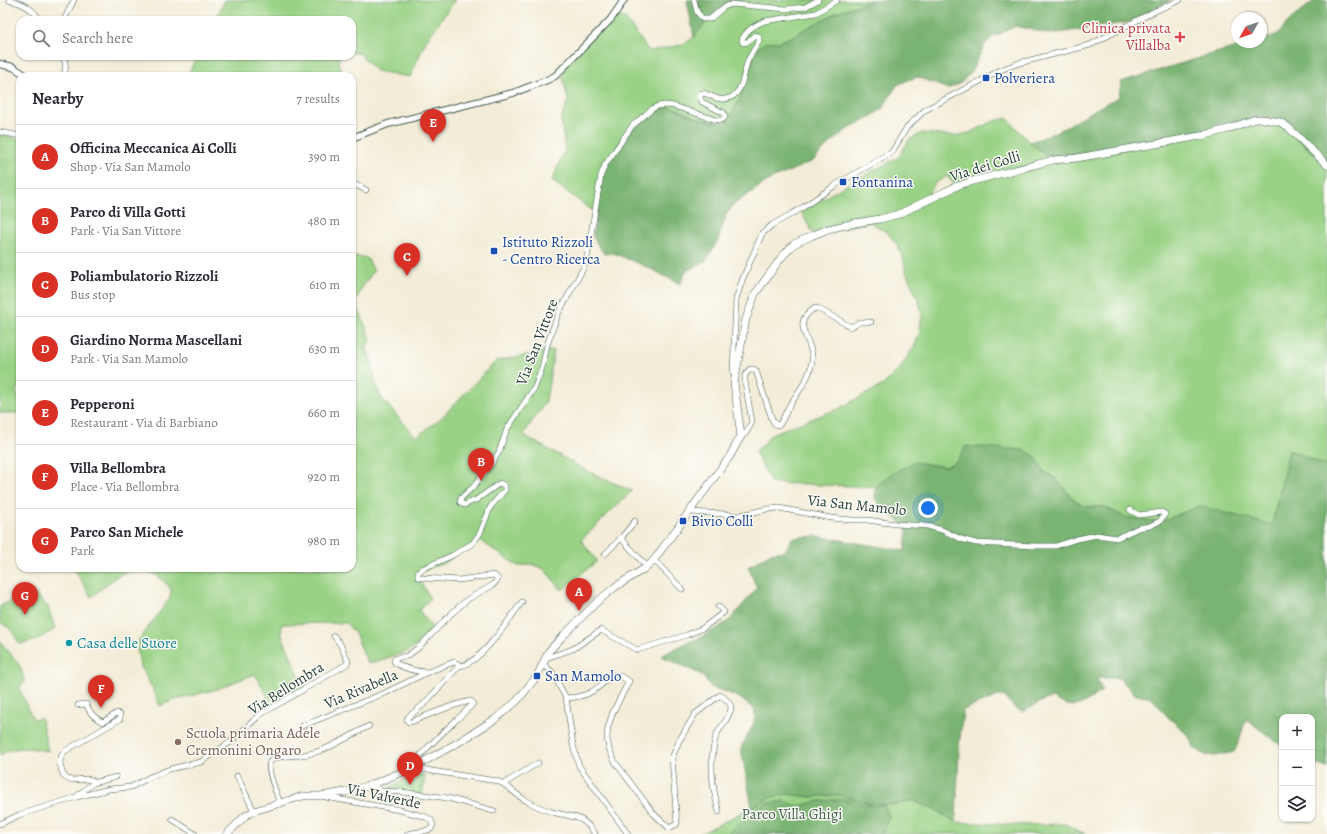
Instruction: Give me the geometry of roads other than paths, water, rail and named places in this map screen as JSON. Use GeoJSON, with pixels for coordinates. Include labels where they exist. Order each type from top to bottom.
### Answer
{"type":"FeatureCollection","features":[{"type":"Feature","properties":{"kind":"main road","name":"Via dei Colli"},"geometry":{"type":"LineString","coordinates":[[734,383],[746,319],[755,294],[781,258],[794,244],[828,229],[900,214],[957,186],[1040,163],[1188,139],[1222,131],[1255,119],[1272,120],[1280,122],[1288,127],[1327,165]]}},
{"type":"Feature","properties":{"kind":"main road"},"geometry":{"type":"LineString","coordinates":[[227,834],[245,816],[254,811],[303,796],[321,796],[345,792],[370,785],[412,768],[459,742],[494,720],[517,701],[537,676],[550,651],[561,638],[598,601],[615,587],[647,567],[654,560],[730,456],[741,436],[734,383]]}},
{"type":"Feature","properties":{"kind":"street"},"geometry":{"type":"LineString","coordinates":[[9,0],[31,9],[38,16]]}},
{"type":"Feature","properties":{"kind":"street"},"geometry":{"type":"LineString","coordinates":[[66,16],[74,0]]}},
{"type":"Feature","properties":{"kind":"street"},"geometry":{"type":"LineString","coordinates":[[356,136],[388,124],[513,93],[555,76],[611,19],[624,0]]}},
{"type":"Feature","properties":{"kind":"street"},"geometry":{"type":"LineString","coordinates":[[694,0],[697,12],[703,19],[710,19],[724,7],[732,4],[786,9],[805,7],[818,0]]}},
{"type":"Feature","properties":{"kind":"street","name":"Via San Vittore"},"geometry":{"type":"LineString","coordinates":[[459,666],[454,662],[428,672],[417,672],[402,668],[395,663],[394,660],[396,658],[407,656],[418,648],[468,599],[493,585],[498,579],[494,575],[459,580],[423,578],[418,577],[418,573],[422,569],[453,556],[473,543],[480,533],[491,506],[505,490],[505,486],[500,483],[476,500],[464,504],[460,502],[461,498],[474,486],[492,463],[499,452],[507,429],[535,388],[542,368],[547,345],[558,314],[584,267],[587,258],[598,190],[605,165],[632,126],[648,112],[658,106],[674,106],[716,120],[722,120],[725,117],[724,113],[702,102],[700,98],[701,93],[725,100],[735,94],[740,88],[748,59],[760,41],[759,37],[756,35],[747,42],[743,43],[743,35],[765,20],[816,12],[837,0]]}},
{"type":"Feature","properties":{"kind":"street"},"geometry":{"type":"LineString","coordinates":[[734,383],[736,300],[743,278],[762,234],[772,225],[892,152],[907,127],[925,110],[1002,69],[1019,63],[1090,45],[1180,0]]}},
{"type":"Feature","properties":{"kind":"street"},"geometry":{"type":"LineString","coordinates":[[64,60],[66,65],[64,72]]}},
{"type":"Feature","properties":{"kind":"street"},"geometry":{"type":"LineString","coordinates":[[0,64],[13,67],[21,72]]}},
{"type":"Feature","properties":{"kind":"street"},"geometry":{"type":"LineString","coordinates":[[0,132],[16,135]]}},
{"type":"Feature","properties":{"kind":"street"},"geometry":{"type":"LineString","coordinates":[[356,185],[366,190]]}},
{"type":"Feature","properties":{"kind":"street"},"geometry":{"type":"LineString","coordinates":[[741,436],[746,433],[752,422],[747,399],[745,375],[750,369],[754,369],[756,371],[772,419],[775,424],[779,425],[810,371],[812,355],[802,328],[804,318],[810,312],[815,308],[819,309],[851,327],[860,322],[871,322]]}},
{"type":"Feature","properties":{"kind":"street","name":"Via San Mamolo"},"geometry":{"type":"LineString","coordinates":[[690,512],[737,516],[767,509],[779,508],[831,518],[927,526],[976,543],[1056,546],[1077,539],[1097,535],[1117,538],[1138,528],[1150,526],[1160,521],[1165,514],[1158,512],[1139,515],[1130,510]]}},
{"type":"Feature","properties":{"kind":"street"},"geometry":{"type":"LineString","coordinates":[[605,554],[635,521]]}},
{"type":"Feature","properties":{"kind":"street"},"geometry":{"type":"LineString","coordinates":[[621,538],[647,567]]}},
{"type":"Feature","properties":{"kind":"street"},"geometry":{"type":"LineString","coordinates":[[654,560],[682,589]]}},
{"type":"Feature","properties":{"kind":"street","name":"Via San Vittore"},"geometry":{"type":"LineString","coordinates":[[412,768],[418,757],[473,703],[471,701],[460,703],[411,722],[408,721],[408,718],[423,705],[459,666],[464,666],[485,650],[522,602]]}},
{"type":"Feature","properties":{"kind":"street"},"geometry":{"type":"LineString","coordinates":[[628,834],[579,766],[573,745],[566,698],[552,672],[544,661],[573,649],[601,630],[637,650],[703,628],[724,612],[718,606]]}},
{"type":"Feature","properties":{"kind":"street","name":"Via Bellombra"},"geometry":{"type":"LineString","coordinates":[[0,824],[19,815],[77,797],[109,789],[131,787],[170,769],[201,762],[229,743],[261,714],[347,664],[348,661],[346,655],[334,636]]}},
{"type":"Feature","properties":{"kind":"street","name":"Via Rivabella"},"geometry":{"type":"LineString","coordinates":[[302,726],[385,693],[428,672]]}},
{"type":"Feature","properties":{"kind":"street"},"geometry":{"type":"LineString","coordinates":[[566,698],[580,698],[590,694],[613,675],[620,676],[629,681],[613,712],[608,727],[607,738],[609,749],[615,762],[654,814],[669,828],[677,824],[672,758],[695,714],[720,695],[725,698],[730,704],[731,710],[716,735],[712,776],[714,797],[719,812]]}},
{"type":"Feature","properties":{"kind":"street","name":"Via Bellombra"},"geometry":{"type":"LineString","coordinates":[[78,706],[86,704],[96,719],[104,722],[117,713],[120,715],[120,719],[65,750],[61,755],[61,771],[68,780],[73,781],[88,779],[92,780],[93,783]]}},
{"type":"Feature","properties":{"kind":"street"},"geometry":{"type":"LineString","coordinates":[[280,803],[269,769],[270,762],[275,758],[303,755],[319,751],[369,726]]}},
{"type":"Feature","properties":{"kind":"street"},"geometry":{"type":"LineString","coordinates":[[504,783],[538,763]]}},
{"type":"Feature","properties":{"kind":"street"},"geometry":{"type":"LineString","coordinates":[[412,768],[504,783],[515,794],[528,802],[554,813],[577,817],[588,825],[594,834]]}},
{"type":"Feature","properties":{"kind":"street","name":"Via Bellombra"},"geometry":{"type":"LineString","coordinates":[[77,797],[93,783],[116,776]]}},
{"type":"Feature","properties":{"kind":"street"},"geometry":{"type":"LineString","coordinates":[[237,776],[254,811]]}},
{"type":"Feature","properties":{"kind":"street"},"geometry":{"type":"LineString","coordinates":[[370,785],[381,791],[448,798],[494,811]]}},
{"type":"Feature","properties":{"kind":"street","name":"Via Valverde"},"geometry":{"type":"LineString","coordinates":[[321,796],[400,810],[432,820],[433,825],[431,829],[407,834]]}},
{"type":"Feature","properties":{"kind":"street"},"geometry":{"type":"LineString","coordinates":[[172,818],[195,834]]}},
{"type":"Feature","properties":{"kind":"place","name":"Clinica privata Villalba"},"geometry":{"type":"Point","coordinates":[1180,37]}},
{"type":"Feature","properties":{"kind":"place","name":"Polveriera"},"geometry":{"type":"Point","coordinates":[986,78]}},
{"type":"Feature","properties":{"kind":"place","name":"Pepperoni"},"geometry":{"type":"Point","coordinates":[433,142]}},
{"type":"Feature","properties":{"kind":"place","name":"Fontanina"},"geometry":{"type":"Point","coordinates":[843,182]}},
{"type":"Feature","properties":{"kind":"place","name":"Istituto Rizzoli - Centro Ricerca"},"geometry":{"type":"Point","coordinates":[494,251]}},
{"type":"Feature","properties":{"kind":"place","name":"Poliambulatorio Rizzoli"},"geometry":{"type":"Point","coordinates":[407,276]}},
{"type":"Feature","properties":{"kind":"place","name":"Parco di Villa Gotti"},"geometry":{"type":"Point","coordinates":[481,481]}},
{"type":"Feature","properties":{"kind":"place","name":"Bivio Colli"},"geometry":{"type":"Point","coordinates":[683,521]}},
{"type":"Feature","properties":{"kind":"place","name":"Officina Meccanica Ai Colli"},"geometry":{"type":"Point","coordinates":[579,611]}},
{"type":"Feature","properties":{"kind":"place","name":"Parco San Michele"},"geometry":{"type":"Point","coordinates":[25,615]}},
{"type":"Feature","properties":{"kind":"place","name":"Casa delle Suore"},"geometry":{"type":"Point","coordinates":[69,643]}},
{"type":"Feature","properties":{"kind":"place","name":"San Mamolo"},"geometry":{"type":"Point","coordinates":[537,676]}},
{"type":"Feature","properties":{"kind":"place","name":"Villa Bellombra"},"geometry":{"type":"Point","coordinates":[101,708]}},
{"type":"Feature","properties":{"kind":"place","name":"Scuola primaria Adele Cremonini Ongaro"},"geometry":{"type":"Point","coordinates":[178,742]}},
{"type":"Feature","properties":{"kind":"place","name":"Giardino Norma Mascellani"},"geometry":{"type":"Point","coordinates":[410,785]}},
{"type":"Feature","properties":{"kind":"park label","name":"Parco Villa Ghigi"},"geometry":{"type":"Point","coordinates":[792,814]}}]}
